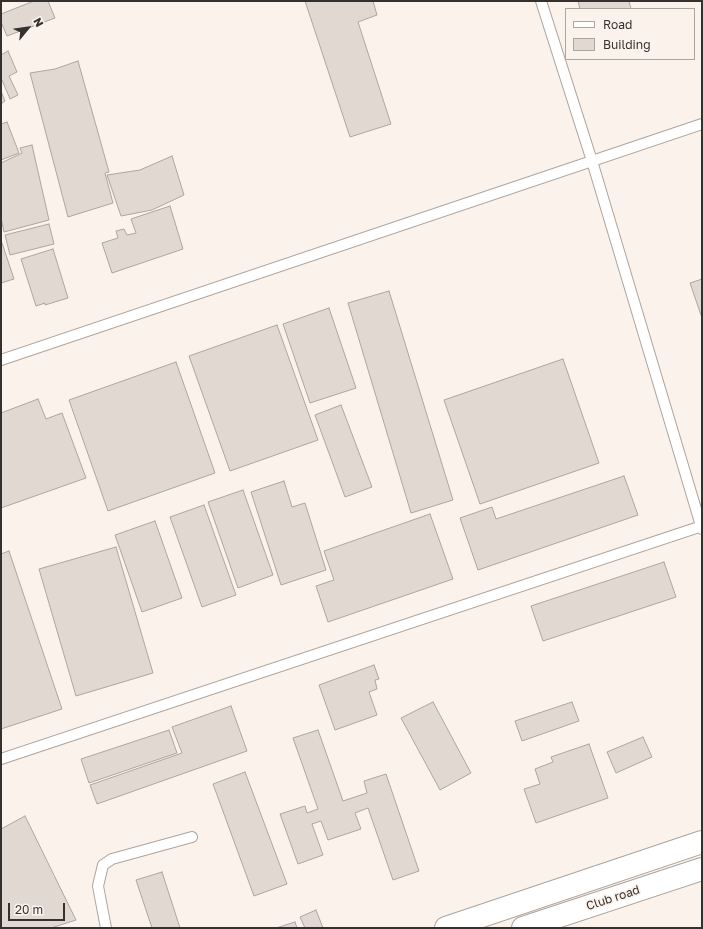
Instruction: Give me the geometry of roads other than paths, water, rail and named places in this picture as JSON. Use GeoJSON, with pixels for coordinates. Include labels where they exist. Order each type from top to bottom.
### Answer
{"type":"FeatureCollection","features":[{"type":"Feature","properties":{"kind":"main road"},"geometry":{"type":"LineString","coordinates":[[446,928],[702,842]]}},
{"type":"Feature","properties":{"kind":"main road","name":"Club road"},"geometry":{"type":"LineString","coordinates":[[523,928],[702,869]]}},
{"type":"Feature","properties":{"kind":"lane"},"geometry":{"type":"LineString","coordinates":[[1,759],[702,527],[592,161],[541,1]]}},
{"type":"Feature","properties":{"kind":"lane"},"geometry":{"type":"LineString","coordinates":[[1,360],[702,124]]}},
{"type":"Feature","properties":{"kind":"lane"},"geometry":{"type":"LineString","coordinates":[[106,928],[98,886],[103,865],[112,859],[192,837]]}}]}
